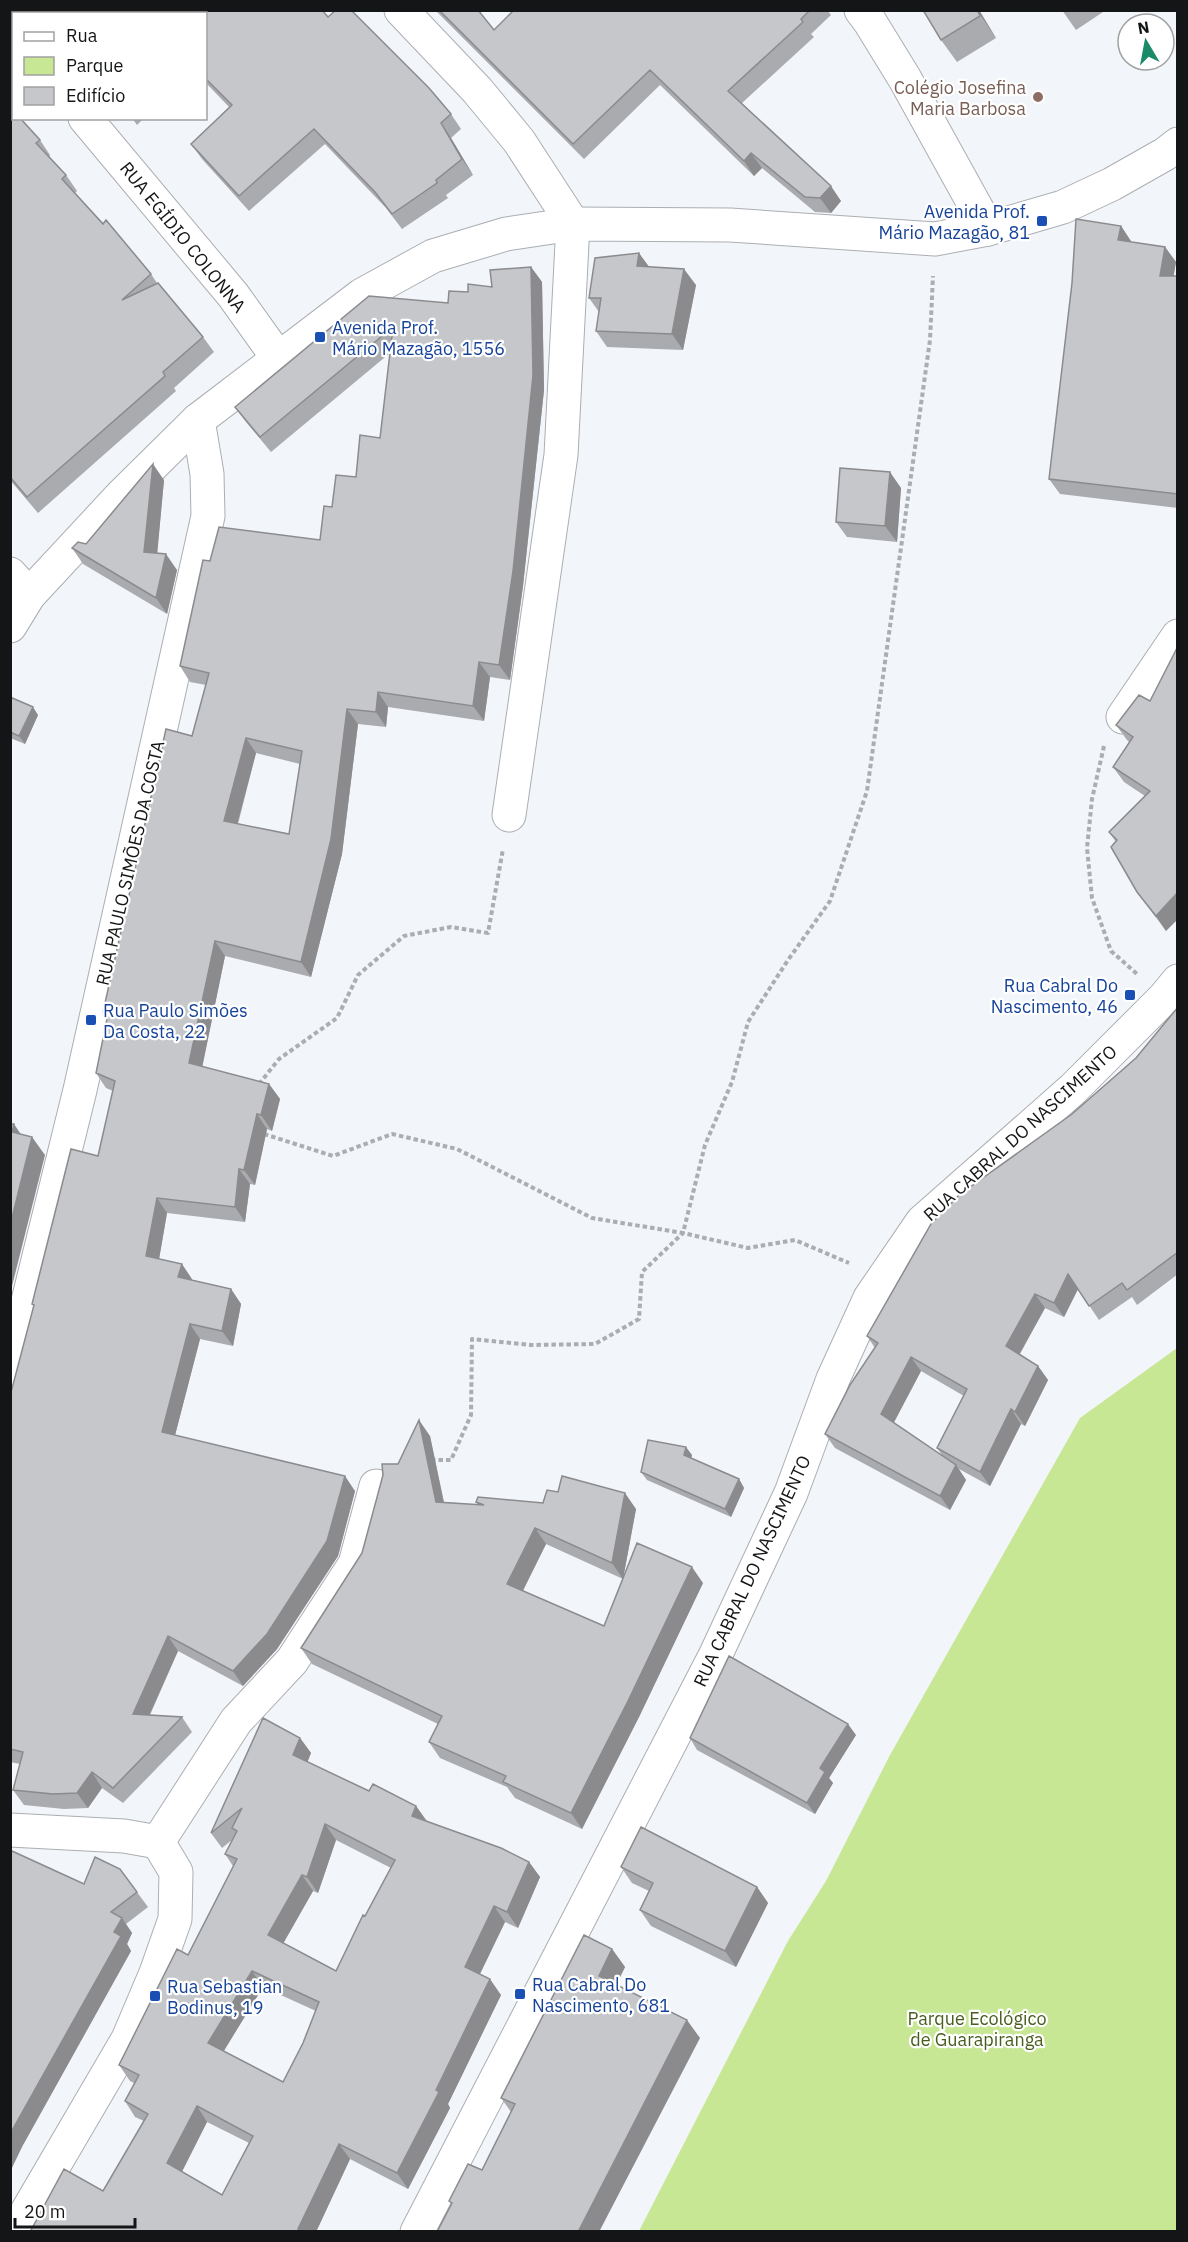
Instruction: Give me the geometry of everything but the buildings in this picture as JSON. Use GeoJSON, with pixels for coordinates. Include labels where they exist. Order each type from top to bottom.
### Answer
{"type":"FeatureCollection","features":[{"type":"Feature","properties":{"kind":"street"},"geometry":{"type":"LineString","coordinates":[[401,10],[477,90],[519,141],[573,224],[561,454],[509,815]]}},
{"type":"Feature","properties":{"kind":"street"},"geometry":{"type":"LineString","coordinates":[[861,10],[905,80],[988,229]]}},
{"type":"Feature","properties":{"kind":"street","name":"RUA EGÍDIO COLONNA"},"geometry":{"type":"LineString","coordinates":[[87,120],[233,295],[278,358]]}},
{"type":"Feature","properties":{"kind":"street"},"geometry":{"type":"LineString","coordinates":[[10,626],[20,585],[121,496],[198,420],[362,295],[433,256],[506,234],[573,224],[730,225],[935,239],[988,229],[1063,207],[1112,184],[1165,154],[1178,144]]}},
{"type":"Feature","properties":{"kind":"street","name":"RUA PAULO SIMÕES DA COSTA"},"geometry":{"type":"LineString","coordinates":[[10,1374],[80,1090],[208,516],[207,474],[198,420]]}},
{"type":"Feature","properties":{"kind":"street"},"geometry":{"type":"LineString","coordinates":[[1123,717],[1178,636]]}},
{"type":"Feature","properties":{"kind":"street","name":"RUA CABRAL DO NASCIMENTO"},"geometry":{"type":"LineString","coordinates":[[417,2232],[716,1654],[792,1493],[833,1378],[870,1298],[922,1222],[1073,1089],[1171,990]]}},
{"type":"Feature","properties":{"kind":"street"},"geometry":{"type":"LineString","coordinates":[[158,1842],[236,1720],[292,1661],[355,1564],[376,1486]]}},
{"type":"Feature","properties":{"kind":"street"},"geometry":{"type":"LineString","coordinates":[[10,1830],[124,1836],[158,1842],[176,1872],[175,1919],[156,1973],[128,2039],[15,2232]]}},
{"type":"Feature","properties":{"kind":"path"},"geometry":{"type":"LineString","coordinates":[[376,1486],[412,1460],[451,1460],[471,1415],[472,1340],[531,1345],[594,1344],[639,1319],[642,1272],[683,1233],[705,1145],[732,1082],[748,1022],[788,960],[831,902],[867,791],[930,340],[935,239]]}},
{"type":"Feature","properties":{"kind":"path"},"geometry":{"type":"LineString","coordinates":[[1123,717],[1101,750],[1092,799],[1087,848],[1092,898],[1111,951],[1171,990]]}},
{"type":"Feature","properties":{"kind":"path"},"geometry":{"type":"LineString","coordinates":[[254,1093],[279,1059],[337,1018],[358,975],[404,936],[451,927],[488,933],[509,815]]}},
{"type":"Feature","properties":{"kind":"path"},"geometry":{"type":"LineString","coordinates":[[262,1134],[333,1156],[392,1134],[457,1149],[592,1218],[683,1233],[748,1248],[795,1240],[852,1264],[881,1282]]}},
{"type":"Feature","properties":{"kind":"green space","name":"Parque Ecológico de Guarapiranga"},"geometry":{"type":"Polygon","coordinates":[[[1177,1348],[1177,2231],[639,2231],[788,1941],[826,1881],[890,1755],[1080,1418],[1177,1348]]]}},
{"type":"Feature","properties":{"kind":"place","name":"Colégio Josefina Maria Barbosa"},"geometry":{"type":"Point","coordinates":[1038,97]}},
{"type":"Feature","properties":{"kind":"place","name":"Avenida Prof. Mário Mazagão, 81"},"geometry":{"type":"Point","coordinates":[1042,221]}},
{"type":"Feature","properties":{"kind":"place","name":"Avenida Prof. Mário Mazagão, 1556"},"geometry":{"type":"Point","coordinates":[320,337]}},
{"type":"Feature","properties":{"kind":"place","name":"Rua Cabral Do Nascimento, 46"},"geometry":{"type":"Point","coordinates":[1130,995]}},
{"type":"Feature","properties":{"kind":"place","name":"Rua Paulo Simões Da Costa, 22"},"geometry":{"type":"Point","coordinates":[91,1020]}},
{"type":"Feature","properties":{"kind":"place","name":"Rua Cabral Do Nascimento, 681"},"geometry":{"type":"Point","coordinates":[520,1994]}},
{"type":"Feature","properties":{"kind":"place","name":"Rua Sebastian Bodinus, 19"},"geometry":{"type":"Point","coordinates":[155,1996]}}]}
